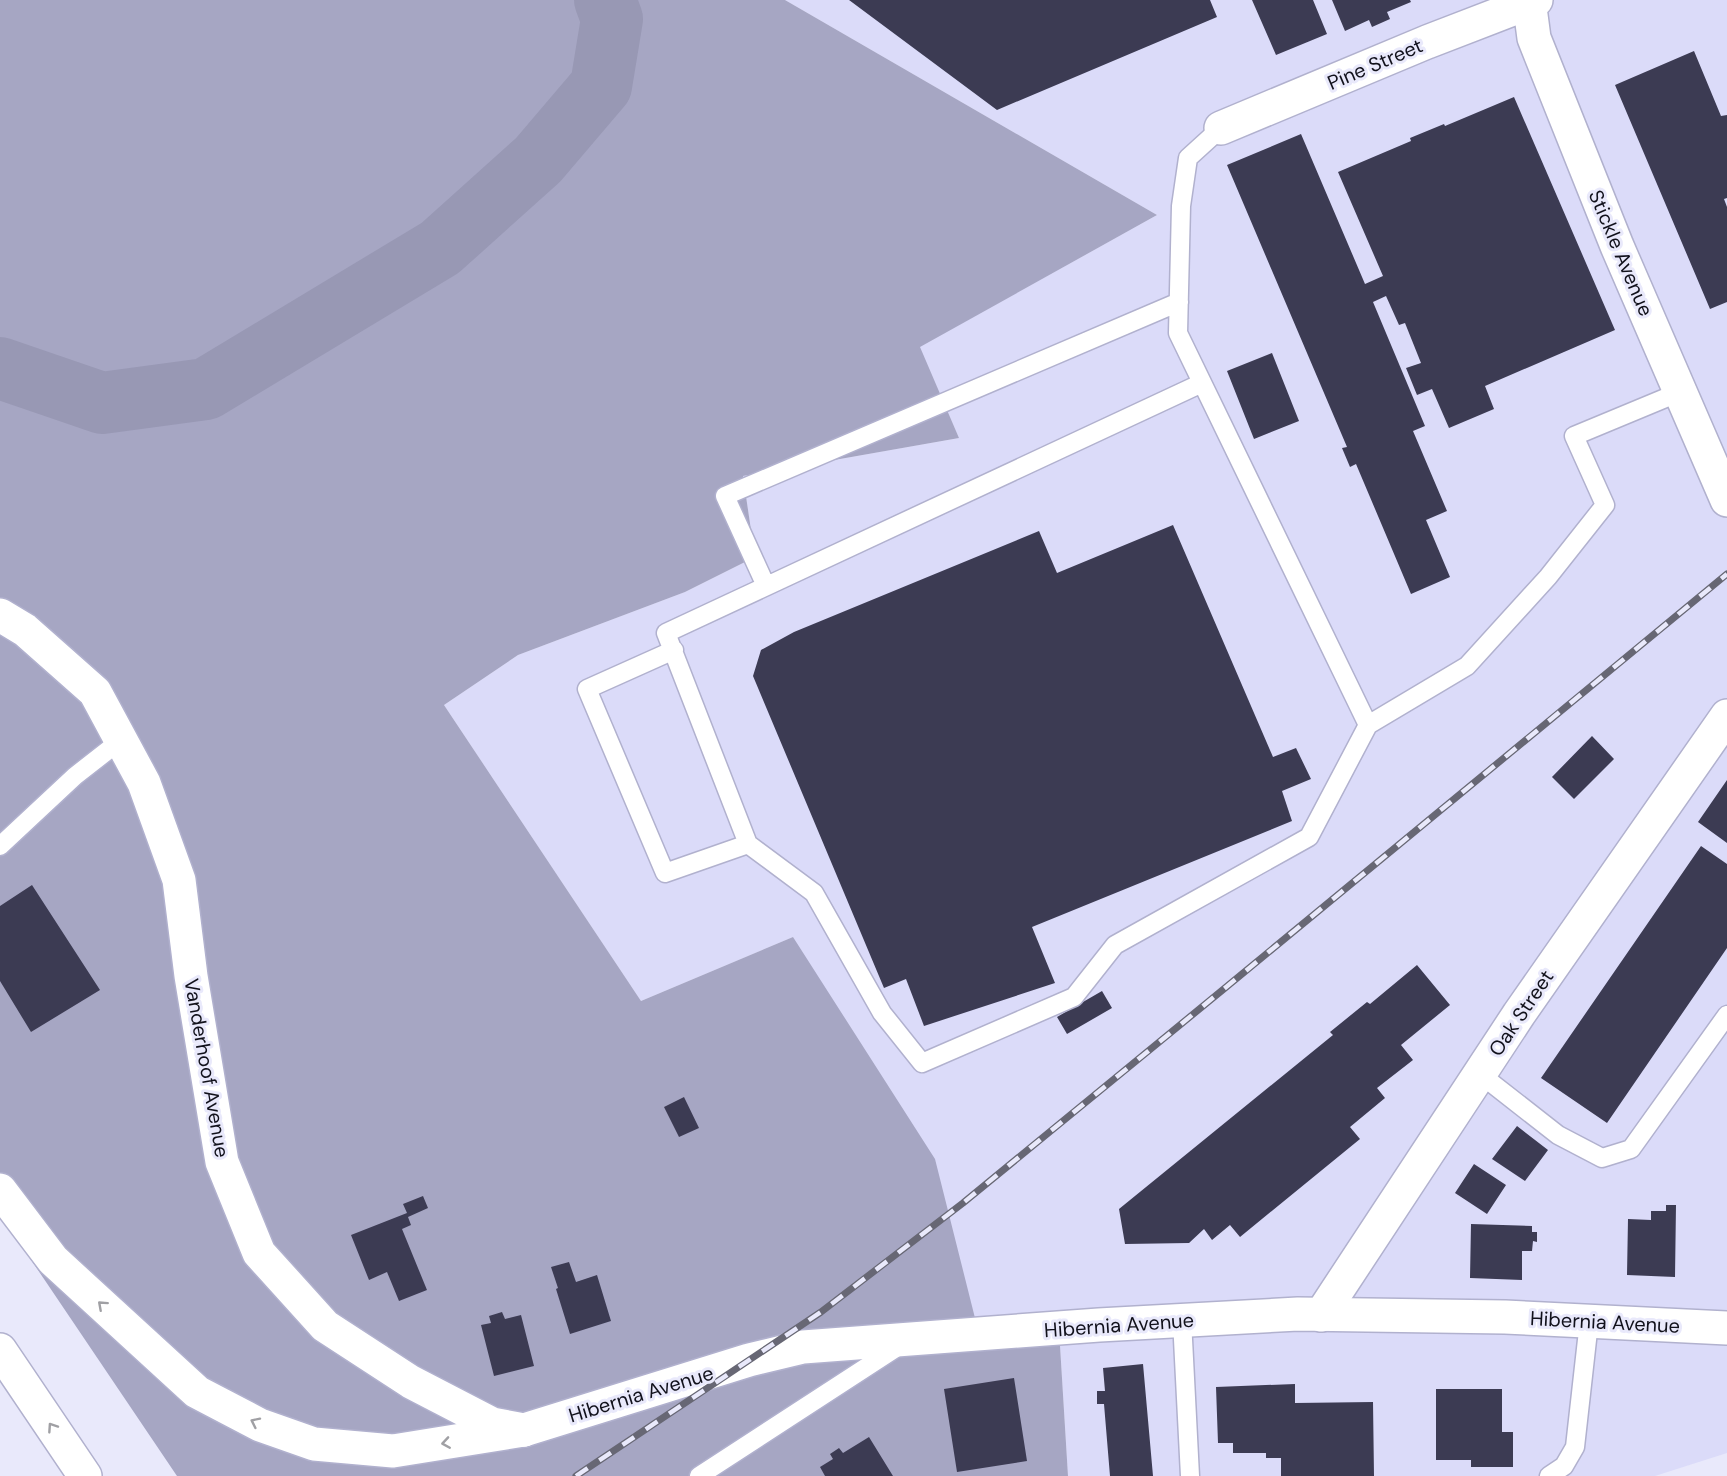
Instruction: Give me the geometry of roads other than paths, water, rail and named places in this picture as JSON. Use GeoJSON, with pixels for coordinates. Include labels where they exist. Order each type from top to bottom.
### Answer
{"type":"FeatureCollection","features":[{"type":"Feature","properties":{"kind":"main road","name":"Pine Street"},"geometry":{"type":"LineString","coordinates":[[1221,128],[1532,1]]}},
{"type":"Feature","properties":{"kind":"main road","name":"Stickle Avenue"},"geometry":{"type":"LineString","coordinates":[[1532,1],[1534,38],[1617,246],[1727,500]]}},
{"type":"Feature","properties":{"kind":"main road","name":"Vanderhoof Avenue"},"geometry":{"type":"LineString","coordinates":[[0,615],[25,630],[95,692],[144,783],[179,880],[191,976],[222,1162],[259,1253],[325,1326],[411,1382],[492,1424],[524,1430]]}},
{"type":"Feature","properties":{"kind":"main road","name":"Oak Street"},"geometry":{"type":"LineString","coordinates":[[1321,1315],[1526,1004],[1727,716]]}},
{"type":"Feature","properties":{"kind":"main road","name":"Hibernia Avenue"},"geometry":{"type":"LineString","coordinates":[[0,1190],[52,1260],[197,1392],[260,1425],[314,1444],[393,1451],[524,1430],[749,1360],[803,1347],[1182,1320],[1321,1315],[1505,1317],[1727,1328]]}},
{"type":"Feature","properties":{"kind":"main road"},"geometry":{"type":"LineString","coordinates":[[0,1350],[85,1476]]}},
{"type":"Feature","properties":{"kind":"lane"},"geometry":{"type":"LineString","coordinates":[[1221,128],[1188,159],[1181,206],[1178,333],[1368,725]]}},
{"type":"Feature","properties":{"kind":"lane"},"geometry":{"type":"LineString","coordinates":[[766,586],[725,496],[1179,302]]}},
{"type":"Feature","properties":{"kind":"lane"},"geometry":{"type":"LineString","coordinates":[[1202,383],[666,633],[748,844],[814,894],[882,1013],[922,1063],[1074,997],[1115,945],[1309,837],[1368,725],[1467,666],[1548,577],[1605,505],[1574,436],[1680,392]]}},
{"type":"Feature","properties":{"kind":"lane"},"geometry":{"type":"LineString","coordinates":[[674,651],[587,689],[665,873],[748,844]]}},
{"type":"Feature","properties":{"kind":"lane"},"geometry":{"type":"LineString","coordinates":[[0,846],[75,776],[121,740]]}},
{"type":"Feature","properties":{"kind":"lane"},"geometry":{"type":"LineString","coordinates":[[1480,1074],[1558,1135],[1602,1158],[1631,1149],[1727,1015]]}},
{"type":"Feature","properties":{"kind":"lane"},"geometry":{"type":"LineString","coordinates":[[1182,1320],[1190,1476]]}},
{"type":"Feature","properties":{"kind":"lane"},"geometry":{"type":"LineString","coordinates":[[1549,1476],[1564,1466],[1575,1447],[1589,1322]]}},
{"type":"Feature","properties":{"kind":"lane"},"geometry":{"type":"LineString","coordinates":[[699,1476],[908,1340]]}},
{"type":"Feature","properties":{"kind":"waterway"},"geometry":{"type":"LineString","coordinates":[[0,368],[102,403],[206,389],[440,248],[538,160],[601,86],[612,19],[605,0]]}},
{"type":"Feature","properties":{"kind":"railway"},"geometry":{"type":"LineString","coordinates":[[576,1476],[821,1312],[963,1203],[1727,574]]}}]}
